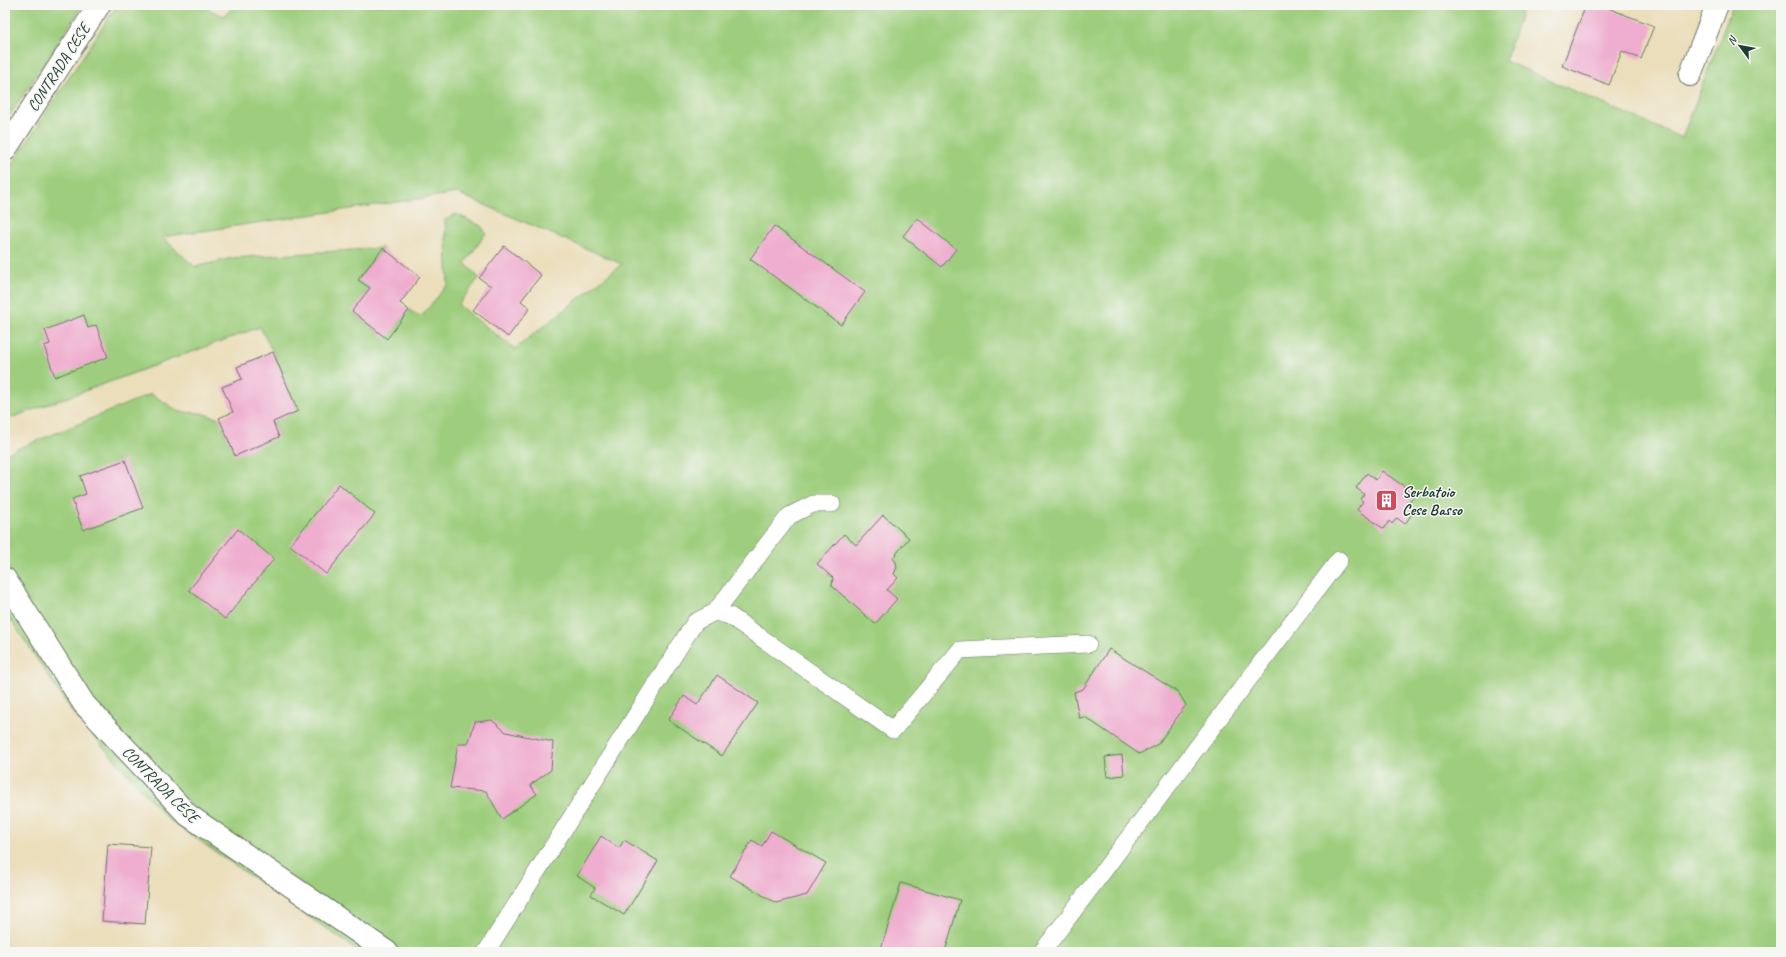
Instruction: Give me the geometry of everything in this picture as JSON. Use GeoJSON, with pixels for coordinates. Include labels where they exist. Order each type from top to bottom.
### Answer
{"type":"FeatureCollection","features":[{"type":"Feature","properties":{"kind":"street","name":"CONTRADA CESE"},"geometry":{"type":"LineString","coordinates":[[5,150],[99,5]]}},
{"type":"Feature","properties":{"kind":"street"},"geometry":{"type":"LineString","coordinates":[[1690,74],[1717,5]]}},
{"type":"Feature","properties":{"kind":"street","name":"CONTRADA CESE"},"geometry":{"type":"LineString","coordinates":[[5,579],[84,704],[188,815],[387,952]]}},
{"type":"Feature","properties":{"kind":"lane"},"geometry":{"type":"LineString","coordinates":[[486,952],[696,622],[715,612],[789,516],[813,504],[832,504]]}},
{"type":"Feature","properties":{"kind":"lane"},"geometry":{"type":"LineString","coordinates":[[1042,952],[1339,560]]}},
{"type":"Feature","properties":{"kind":"lane"},"geometry":{"type":"LineString","coordinates":[[715,612],[730,616],[893,730],[960,650],[1088,644]]}},
{"type":"Feature","properties":{"kind":"green space"},"geometry":{"type":"Polygon","coordinates":[[[5,5],[83,5],[5,122],[5,5]]]}},
{"type":"Feature","properties":{"kind":"green space"},"geometry":{"type":"Polygon","coordinates":[[[117,5],[198,5],[224,16],[235,5],[1524,5],[1505,61],[1682,138],[1733,5],[1781,5],[1781,952],[360,952],[168,819],[73,713],[5,611],[5,454],[151,394],[180,412],[201,413],[279,437],[273,422],[298,411],[273,352],[260,327],[5,420],[5,175],[117,5]],[[457,193],[162,237],[195,267],[232,258],[383,248],[358,279],[370,288],[352,312],[387,338],[409,310],[421,317],[448,284],[445,220],[456,214],[481,226],[486,233],[465,263],[479,278],[458,305],[515,349],[622,264],[457,193]]]}},
{"type":"Feature","properties":{"kind":"building"},"geometry":{"type":"Polygon","coordinates":[[[1586,5],[1600,5],[1654,26],[1641,59],[1622,51],[1609,85],[1562,66],[1586,5]]]}},
{"type":"Feature","properties":{"kind":"building"},"geometry":{"type":"Polygon","coordinates":[[[917,218],[956,249],[942,267],[903,236],[917,218]]]}},
{"type":"Feature","properties":{"kind":"building"},"geometry":{"type":"Polygon","coordinates":[[[774,226],[865,292],[841,325],[750,259],[774,226]]]}},
{"type":"Feature","properties":{"kind":"building"},"geometry":{"type":"Polygon","coordinates":[[[504,246],[541,275],[521,301],[530,308],[508,337],[473,310],[491,286],[479,278],[504,246]]]}},
{"type":"Feature","properties":{"kind":"building"},"geometry":{"type":"Polygon","coordinates":[[[383,248],[420,277],[400,303],[409,310],[387,339],[352,311],[370,288],[358,280],[383,248]]]}},
{"type":"Feature","properties":{"kind":"building"},"geometry":{"type":"Polygon","coordinates":[[[84,315],[88,328],[96,325],[108,357],[55,377],[44,346],[50,344],[45,330],[84,315]]]}},
{"type":"Feature","properties":{"kind":"building"},"geometry":{"type":"Polygon","coordinates":[[[273,352],[298,411],[273,422],[279,437],[235,456],[219,418],[233,412],[222,387],[242,379],[237,367],[273,352]]]}},
{"type":"Feature","properties":{"kind":"building"},"geometry":{"type":"Polygon","coordinates":[[[125,460],[143,508],[83,530],[72,499],[86,494],[80,476],[125,460]]]}},
{"type":"Feature","properties":{"kind":"building","name":"Serbatoio Cese Basso"},"geometry":{"type":"Polygon","coordinates":[[[1382,471],[1415,494],[1407,505],[1414,511],[1405,524],[1397,518],[1392,524],[1389,521],[1384,529],[1357,510],[1363,501],[1360,499],[1364,494],[1356,488],[1367,473],[1376,480],[1382,471]]]}},
{"type":"Feature","properties":{"kind":"building"},"geometry":{"type":"Polygon","coordinates":[[[339,484],[375,514],[326,574],[290,545],[339,484]]]}},
{"type":"Feature","properties":{"kind":"building"},"geometry":{"type":"Polygon","coordinates":[[[883,515],[909,538],[893,558],[897,567],[894,574],[898,578],[887,590],[897,599],[875,624],[832,586],[833,578],[817,564],[844,534],[856,545],[883,515]]]}},
{"type":"Feature","properties":{"kind":"building"},"geometry":{"type":"Polygon","coordinates":[[[238,529],[274,559],[225,619],[189,590],[238,529]]]}},
{"type":"Feature","properties":{"kind":"building"},"geometry":{"type":"Polygon","coordinates":[[[1109,649],[1178,692],[1186,705],[1158,744],[1139,754],[1085,717],[1079,718],[1074,692],[1083,689],[1109,649]]]}},
{"type":"Feature","properties":{"kind":"building"},"geometry":{"type":"Polygon","coordinates":[[[717,675],[758,703],[722,756],[668,720],[684,696],[697,705],[717,675]]]}},
{"type":"Feature","properties":{"kind":"building"},"geometry":{"type":"Polygon","coordinates":[[[492,720],[506,732],[553,742],[551,770],[530,785],[537,794],[502,819],[486,791],[450,788],[458,744],[468,744],[475,722],[492,720]]]}},
{"type":"Feature","properties":{"kind":"building"},"geometry":{"type":"Polygon","coordinates":[[[1122,755],[1124,775],[1107,777],[1105,757],[1122,755]]]}},
{"type":"Feature","properties":{"kind":"building"},"geometry":{"type":"Polygon","coordinates":[[[771,831],[826,863],[807,895],[776,903],[730,876],[752,840],[762,846],[771,831]]]}},
{"type":"Feature","properties":{"kind":"building"},"geometry":{"type":"Polygon","coordinates":[[[601,836],[619,848],[624,840],[658,861],[624,915],[591,895],[595,888],[577,876],[601,836]]]}},
{"type":"Feature","properties":{"kind":"building"},"geometry":{"type":"Polygon","coordinates":[[[108,844],[151,847],[145,924],[102,921],[108,844]]]}},
{"type":"Feature","properties":{"kind":"building"},"geometry":{"type":"Polygon","coordinates":[[[901,883],[960,900],[945,952],[880,952],[901,883]]]}},
{"type":"Feature","properties":{"kind":"place","name":"Serbatoio Cese Basso"},"geometry":{"type":"Point","coordinates":[1386,500]}}]}
